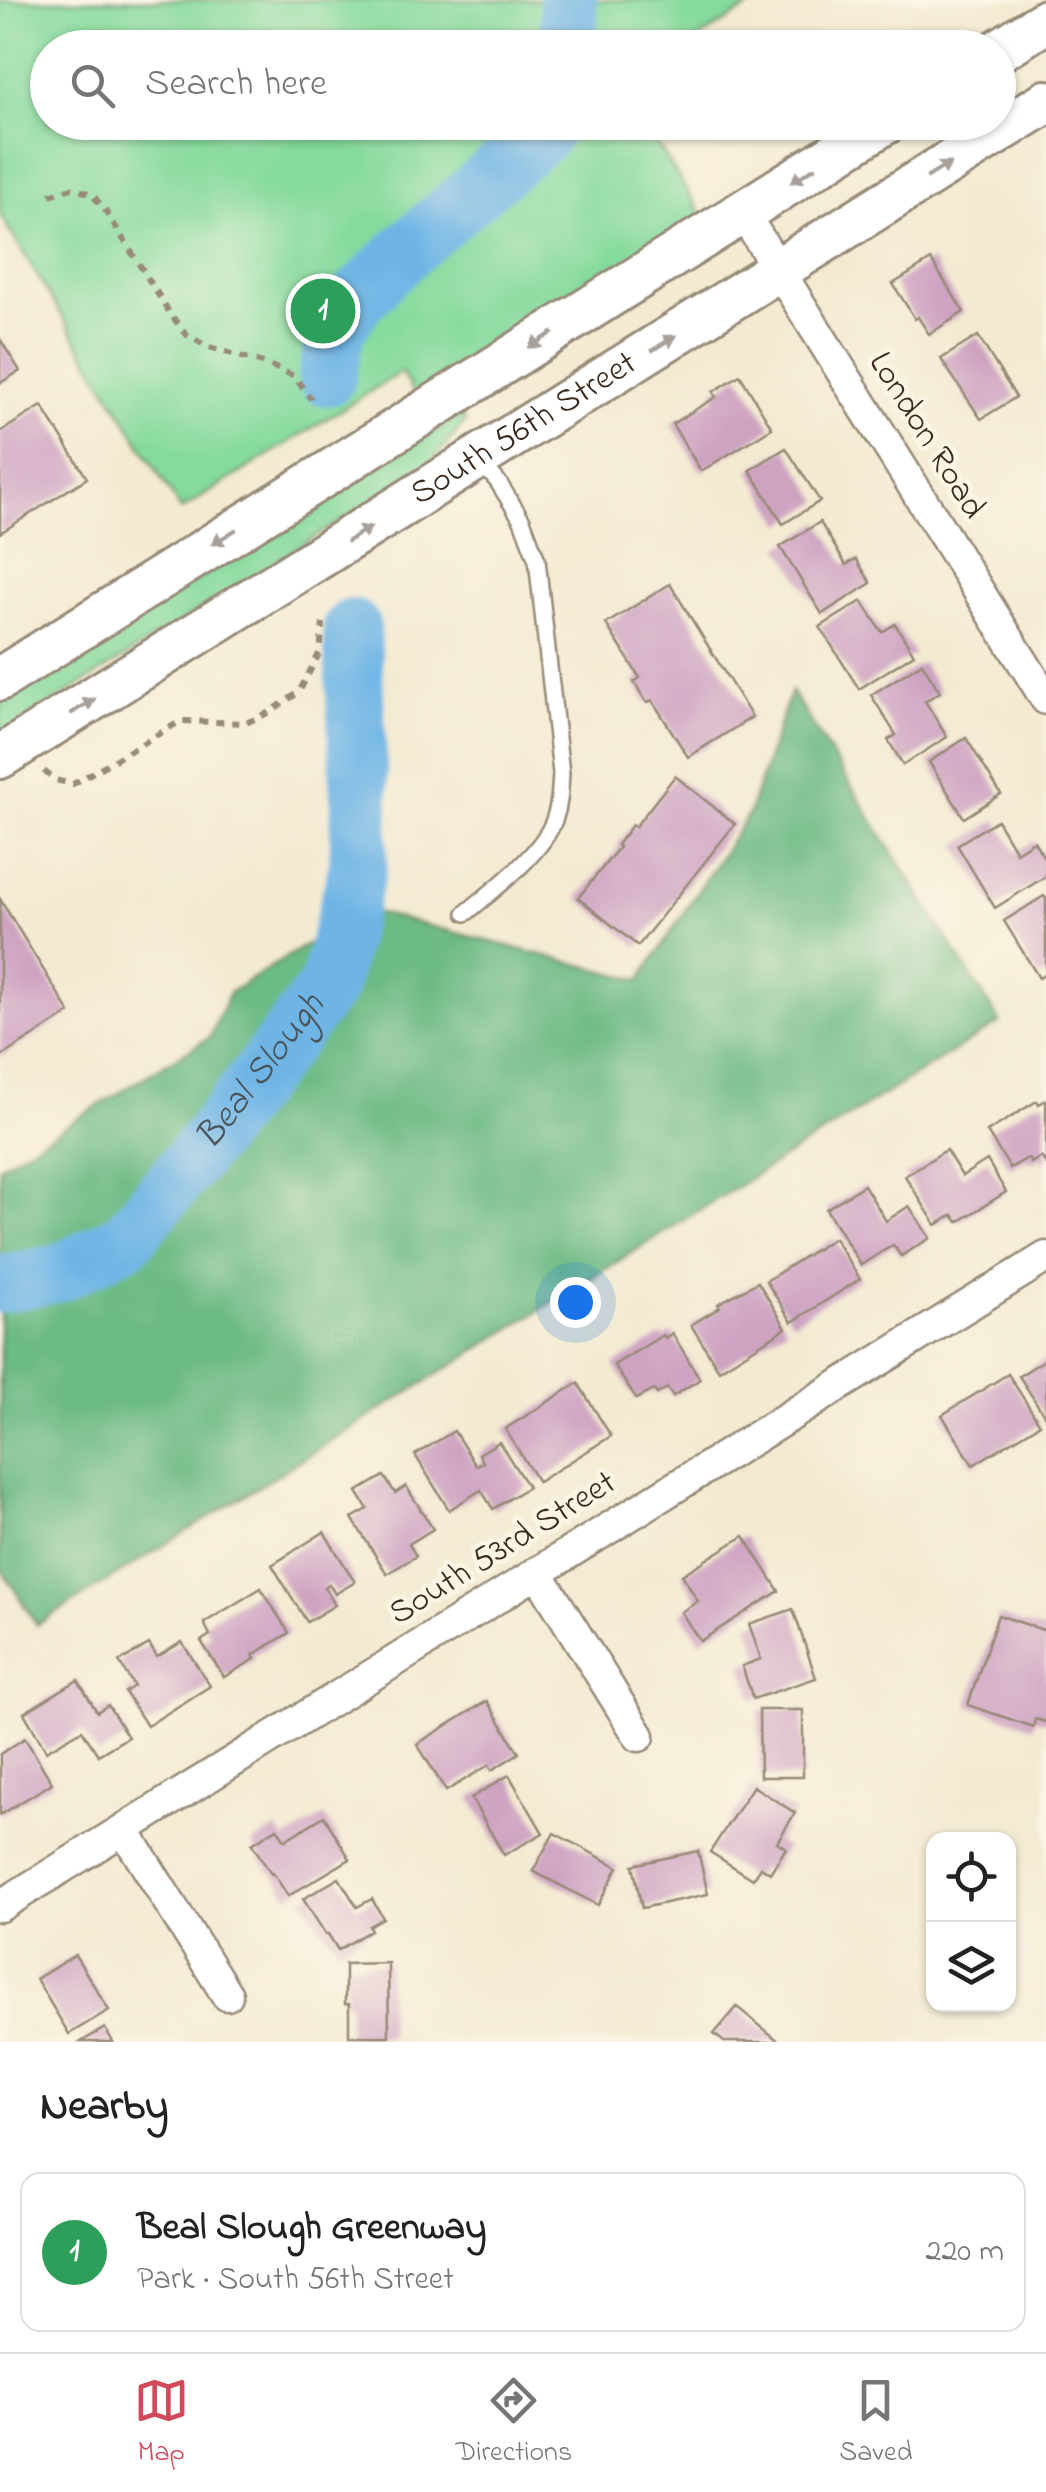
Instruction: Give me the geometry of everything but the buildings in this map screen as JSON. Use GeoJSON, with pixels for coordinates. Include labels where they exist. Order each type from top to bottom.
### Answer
{"type":"FeatureCollection","features":[{"type":"Feature","properties":{"kind":"main road"},"geometry":{"type":"LineString","coordinates":[[1016,40],[1046,21]]}},
{"type":"Feature","properties":{"kind":"main road","name":"South 56th Street"},"geometry":{"type":"LineString","coordinates":[[1016,121],[1046,102]]}},
{"type":"Feature","properties":{"kind":"main road","name":"South 56th Street"},"geometry":{"type":"LineString","coordinates":[[0,679],[858,140]]}},
{"type":"Feature","properties":{"kind":"main road","name":"South 56th Street"},"geometry":{"type":"LineString","coordinates":[[20,762],[478,459],[986,140]]}},
{"type":"Feature","properties":{"kind":"street","name":"London Road"},"geometry":{"type":"LineString","coordinates":[[743,213],[1046,699]]}},
{"type":"Feature","properties":{"kind":"street","name":"South 53rd Street"},"geometry":{"type":"LineString","coordinates":[[0,1906],[1046,1257]]}},
{"type":"Feature","properties":{"kind":"street"},"geometry":{"type":"LineString","coordinates":[[537,1572],[639,1736]]}},
{"type":"Feature","properties":{"kind":"street"},"geometry":{"type":"LineString","coordinates":[[124,1830],[227,1995]]}},
{"type":"Feature","properties":{"kind":"lane"},"geometry":{"type":"LineString","coordinates":[[466,913],[509,877],[554,824],[561,773],[537,560],[522,520],[478,459]]}},
{"type":"Feature","properties":{"kind":"path"},"geometry":{"type":"LineString","coordinates":[[50,195],[72,188],[92,194],[186,335],[206,346],[294,376],[311,399]]}},
{"type":"Feature","properties":{"kind":"path"},"geometry":{"type":"LineString","coordinates":[[20,762],[55,780],[73,784],[182,721],[246,723],[299,692],[320,652],[323,623]]}},
{"type":"Feature","properties":{"kind":"green space"},"geometry":{"type":"Polygon","coordinates":[[[0,0],[760,0],[712,30],[30,30],[30,140],[655,140],[713,232],[426,412],[401,372],[181,510],[0,215],[0,0]]]}},
{"type":"Feature","properties":{"kind":"green space"},"geometry":{"type":"Polygon","coordinates":[[[461,414],[465,422],[433,460],[408,478],[0,736],[0,703],[461,414]]]}},
{"type":"Feature","properties":{"kind":"green space"},"geometry":{"type":"Polygon","coordinates":[[[791,691],[1000,1022],[37,1625],[0,1567],[0,1166],[210,1037],[229,993],[363,909],[640,980],[749,813],[791,691]]]}},
{"type":"Feature","properties":{"kind":"waterway","name":"Beal Slough"},"geometry":{"type":"LineString","coordinates":[[568,0],[569,30]]}},
{"type":"Feature","properties":{"kind":"waterway","name":"Beal Slough"},"geometry":{"type":"LineString","coordinates":[[327,377],[336,330],[355,301],[406,251],[535,140]]}},
{"type":"Feature","properties":{"kind":"waterway","name":"Beal Slough"},"geometry":{"type":"LineString","coordinates":[[0,1284],[60,1273],[126,1239],[219,1128],[328,986],[358,867],[360,808],[352,628]]}},
{"type":"Feature","properties":{"kind":"place","name":"Beal Slough Greenway"},"geometry":{"type":"Point","coordinates":[323,311]}}]}
